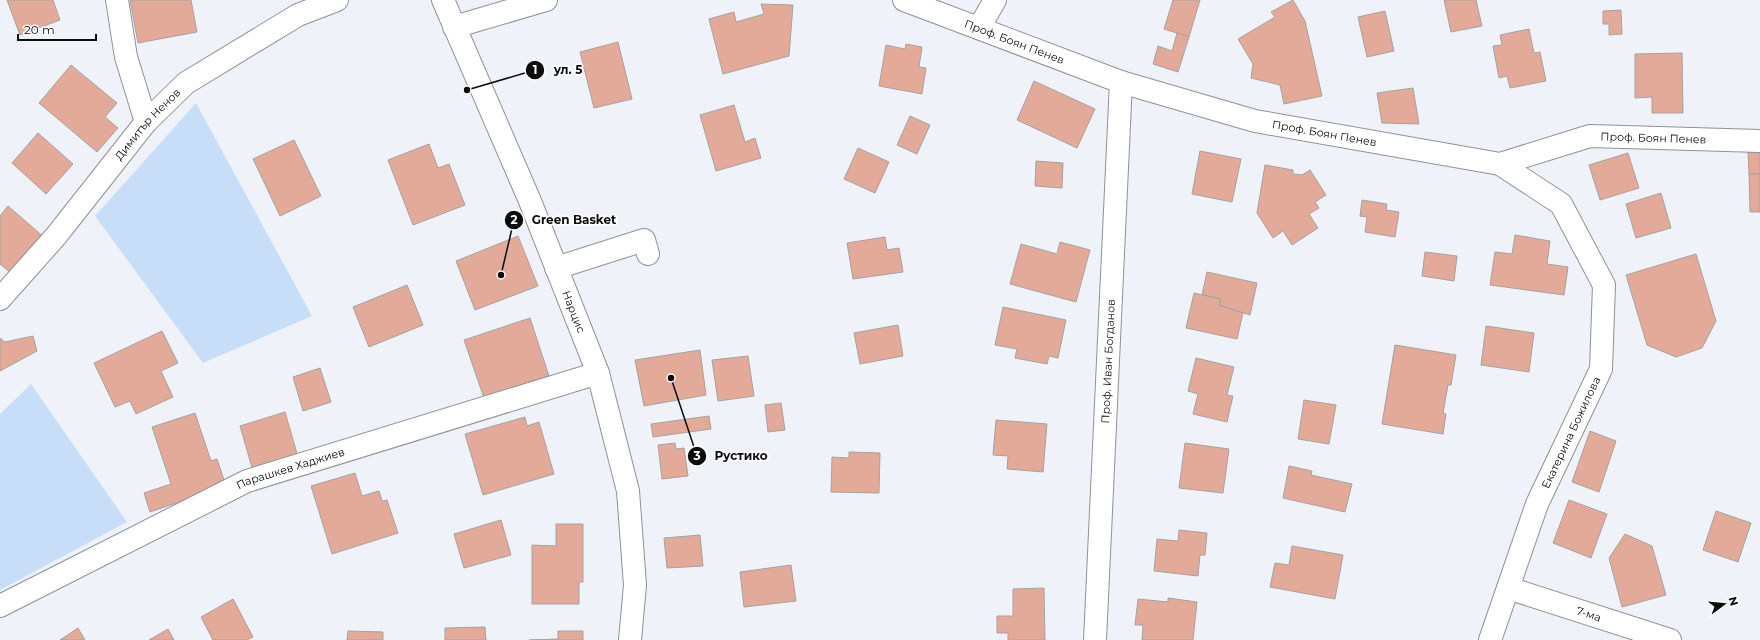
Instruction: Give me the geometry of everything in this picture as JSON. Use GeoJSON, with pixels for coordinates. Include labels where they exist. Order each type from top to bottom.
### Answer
{"type":"FeatureCollection","features":[{"type":"Feature","properties":{"kind":"street"},"geometry":{"type":"LineString","coordinates":[[117,0],[126,57],[146,122]]}},
{"type":"Feature","properties":{"kind":"street","name":"Димитър Ненов"},"geometry":{"type":"LineString","coordinates":[[0,299],[56,236],[146,122],[186,83],[298,15],[337,0]]}},
{"type":"Feature","properties":{"kind":"street","name":"Нарцис"},"geometry":{"type":"LineString","coordinates":[[443,0],[530,201],[598,373],[628,491],[635,585],[630,640]]}},
{"type":"Feature","properties":{"kind":"street"},"geometry":{"type":"LineString","coordinates":[[454,27],[546,0]]}},
{"type":"Feature","properties":{"kind":"street","name":"Проф. Боян Пенев"},"geometry":{"type":"LineString","coordinates":[[904,0],[1121,82],[1255,121],[1500,164],[1590,136],[1760,141]]}},
{"type":"Feature","properties":{"kind":"street"},"geometry":{"type":"LineString","coordinates":[[979,28],[995,0]]}},
{"type":"Feature","properties":{"kind":"street","name":"Проф. Иван Богданов"},"geometry":{"type":"LineString","coordinates":[[1095,640],[1121,82]]}},
{"type":"Feature","properties":{"kind":"street","name":"Екатерина Божилова"},"geometry":{"type":"LineString","coordinates":[[1490,640],[1537,504],[1601,369],[1604,285],[1561,204],[1500,164]]}},
{"type":"Feature","properties":{"kind":"street"},"geometry":{"type":"LineString","coordinates":[[556,268],[644,240],[648,254]]}},
{"type":"Feature","properties":{"kind":"street","name":"Парашкев Хаджиев"},"geometry":{"type":"LineString","coordinates":[[0,606],[247,482],[598,373]]}},
{"type":"Feature","properties":{"kind":"street","name":"7-ма"},"geometry":{"type":"LineString","coordinates":[[1508,588],[1670,640]]}},
{"type":"Feature","properties":{"kind":"shaded area"},"geometry":{"type":"Polygon","coordinates":[[[196,103],[312,316],[203,363],[95,216],[196,103]]]}},
{"type":"Feature","properties":{"kind":"shaded area"},"geometry":{"type":"Polygon","coordinates":[[[31,384],[127,522],[0,590],[0,414],[31,384]]]}},
{"type":"Feature","properties":{"kind":"building"},"geometry":{"type":"Polygon","coordinates":[[[7,0],[53,0],[60,20],[20,35],[7,0]]]}},
{"type":"Feature","properties":{"kind":"building"},"geometry":{"type":"Polygon","coordinates":[[[130,0],[191,0],[197,32],[138,43],[130,0]]]}},
{"type":"Feature","properties":{"kind":"building"},"geometry":{"type":"Polygon","coordinates":[[[1173,0],[1200,0],[1189,37],[1164,29],[1173,0]]]}},
{"type":"Feature","properties":{"kind":"building"},"geometry":{"type":"Polygon","coordinates":[[[1293,0],[1305,21],[1322,96],[1284,104],[1280,85],[1251,78],[1253,64],[1238,39],[1275,17],[1271,12],[1293,0]]]}},
{"type":"Feature","properties":{"kind":"building"},"geometry":{"type":"Polygon","coordinates":[[[1444,0],[1476,0],[1482,26],[1451,32],[1444,0]]]}},
{"type":"Feature","properties":{"kind":"building"},"geometry":{"type":"Polygon","coordinates":[[[761,4],[793,5],[789,56],[723,74],[709,19],[734,12],[736,22],[764,14],[761,4]]]}},
{"type":"Feature","properties":{"kind":"building"},"geometry":{"type":"Polygon","coordinates":[[[1621,10],[1622,34],[1609,35],[1609,24],[1603,24],[1603,11],[1621,10]]]}},
{"type":"Feature","properties":{"kind":"building"},"geometry":{"type":"Polygon","coordinates":[[[1385,11],[1394,51],[1367,57],[1358,17],[1385,11]]]}},
{"type":"Feature","properties":{"kind":"building"},"geometry":{"type":"Polygon","coordinates":[[[1529,29],[1534,53],[1540,52],[1546,81],[1510,88],[1507,76],[1499,78],[1493,46],[1502,45],[1500,35],[1529,29]]]}},
{"type":"Feature","properties":{"kind":"building"},"geometry":{"type":"Polygon","coordinates":[[[1177,33],[1189,37],[1178,72],[1153,64],[1158,46],[1172,51],[1177,33]]]}},
{"type":"Feature","properties":{"kind":"building"},"geometry":{"type":"Polygon","coordinates":[[[618,42],[632,99],[594,108],[580,52],[618,42]]]}},
{"type":"Feature","properties":{"kind":"building"},"geometry":{"type":"Polygon","coordinates":[[[906,44],[922,47],[919,67],[926,68],[922,94],[879,86],[886,45],[905,49],[906,44]]]}},
{"type":"Feature","properties":{"kind":"building"},"geometry":{"type":"Polygon","coordinates":[[[1682,53],[1683,113],[1652,113],[1652,97],[1635,98],[1635,54],[1682,53]]]}},
{"type":"Feature","properties":{"kind":"building"},"geometry":{"type":"Polygon","coordinates":[[[71,65],[117,103],[105,117],[118,128],[97,152],[39,103],[71,65]]]}},
{"type":"Feature","properties":{"kind":"building"},"geometry":{"type":"Polygon","coordinates":[[[1034,81],[1095,109],[1077,148],[1017,120],[1034,81]]]}},
{"type":"Feature","properties":{"kind":"building"},"geometry":{"type":"Polygon","coordinates":[[[1413,88],[1419,124],[1382,123],[1377,93],[1413,88]]]}},
{"type":"Feature","properties":{"kind":"building"},"geometry":{"type":"Polygon","coordinates":[[[734,105],[745,142],[755,138],[761,158],[716,171],[700,115],[734,105]]]}},
{"type":"Feature","properties":{"kind":"building"},"geometry":{"type":"Polygon","coordinates":[[[910,116],[930,125],[917,154],[897,145],[910,116]]]}},
{"type":"Feature","properties":{"kind":"building"},"geometry":{"type":"Polygon","coordinates":[[[38,133],[73,164],[46,194],[12,163],[38,133]]]}},
{"type":"Feature","properties":{"kind":"building"},"geometry":{"type":"Polygon","coordinates":[[[294,140],[321,196],[280,216],[253,159],[294,140]]]}},
{"type":"Feature","properties":{"kind":"building"},"geometry":{"type":"Polygon","coordinates":[[[429,144],[438,168],[449,164],[465,205],[413,225],[388,160],[429,144]]]}},
{"type":"Feature","properties":{"kind":"building"},"geometry":{"type":"Polygon","coordinates":[[[858,148],[889,162],[875,193],[844,179],[858,148]]]}},
{"type":"Feature","properties":{"kind":"building"},"geometry":{"type":"Polygon","coordinates":[[[1200,151],[1241,159],[1232,202],[1192,194],[1200,151]]]}},
{"type":"Feature","properties":{"kind":"building"},"geometry":{"type":"Polygon","coordinates":[[[1760,151],[1760,174],[1749,174],[1748,152],[1760,151]]]}},
{"type":"Feature","properties":{"kind":"building"},"geometry":{"type":"Polygon","coordinates":[[[1628,153],[1639,188],[1600,200],[1589,165],[1628,153]]]}},
{"type":"Feature","properties":{"kind":"building"},"geometry":{"type":"Polygon","coordinates":[[[1036,161],[1063,163],[1062,188],[1035,186],[1036,161]]]}},
{"type":"Feature","properties":{"kind":"building"},"geometry":{"type":"Polygon","coordinates":[[[1265,165],[1293,170],[1293,174],[1302,175],[1310,170],[1326,195],[1315,202],[1319,208],[1309,214],[1318,228],[1292,245],[1283,231],[1273,238],[1257,213],[1265,165]]]}},
{"type":"Feature","properties":{"kind":"building"},"geometry":{"type":"Polygon","coordinates":[[[1749,174],[1760,174],[1760,212],[1750,212],[1749,174]]]}},
{"type":"Feature","properties":{"kind":"building"},"geometry":{"type":"Polygon","coordinates":[[[1661,193],[1671,228],[1636,238],[1626,204],[1661,193]]]}},
{"type":"Feature","properties":{"kind":"building"},"geometry":{"type":"Polygon","coordinates":[[[1362,200],[1387,204],[1386,210],[1399,212],[1395,237],[1365,232],[1367,217],[1360,216],[1362,200]]]}},
{"type":"Feature","properties":{"kind":"building"},"geometry":{"type":"Polygon","coordinates":[[[8,206],[45,238],[13,275],[0,264],[0,216],[8,206]]]}},
{"type":"Feature","properties":{"kind":"building"},"geometry":{"type":"Polygon","coordinates":[[[1515,235],[1550,241],[1547,264],[1568,267],[1564,295],[1490,285],[1495,252],[1512,254],[1515,235]]]}},
{"type":"Feature","properties":{"kind":"building"},"geometry":{"type":"Polygon","coordinates":[[[518,236],[538,286],[475,310],[456,261],[518,236]]]}},
{"type":"Feature","properties":{"kind":"building"},"geometry":{"type":"Polygon","coordinates":[[[885,237],[887,250],[899,248],[903,272],[853,279],[847,243],[885,237]]]}},
{"type":"Feature","properties":{"kind":"building"},"geometry":{"type":"Polygon","coordinates":[[[1060,242],[1090,250],[1076,302],[1010,284],[1021,244],[1057,254],[1060,242]]]}},
{"type":"Feature","properties":{"kind":"building"},"geometry":{"type":"Polygon","coordinates":[[[1425,252],[1457,256],[1454,281],[1422,276],[1425,252]]]}},
{"type":"Feature","properties":{"kind":"building"},"geometry":{"type":"Polygon","coordinates":[[[1696,254],[1716,321],[1702,348],[1676,357],[1647,345],[1626,275],[1696,254]]]}},
{"type":"Feature","properties":{"kind":"building"},"geometry":{"type":"Polygon","coordinates":[[[1207,272],[1257,283],[1250,315],[1219,305],[1221,299],[1202,295],[1207,272]]]}},
{"type":"Feature","properties":{"kind":"building"},"geometry":{"type":"Polygon","coordinates":[[[407,285],[423,325],[369,347],[353,307],[407,285]]]}},
{"type":"Feature","properties":{"kind":"building"},"geometry":{"type":"Polygon","coordinates":[[[1194,293],[1221,299],[1219,305],[1243,313],[1237,339],[1186,328],[1194,293]]]}},
{"type":"Feature","properties":{"kind":"building"},"geometry":{"type":"Polygon","coordinates":[[[1003,307],[1066,320],[1058,358],[1049,356],[1047,364],[1015,358],[1017,349],[995,345],[1003,307]]]}},
{"type":"Feature","properties":{"kind":"building"},"geometry":{"type":"Polygon","coordinates":[[[530,318],[549,376],[484,398],[464,340],[530,318]]]}},
{"type":"Feature","properties":{"kind":"building"},"geometry":{"type":"Polygon","coordinates":[[[898,325],[903,356],[860,364],[854,333],[898,325]]]}},
{"type":"Feature","properties":{"kind":"building"},"geometry":{"type":"Polygon","coordinates":[[[1486,326],[1534,333],[1529,372],[1481,365],[1486,326]]]}},
{"type":"Feature","properties":{"kind":"building"},"geometry":{"type":"Polygon","coordinates":[[[162,331],[178,363],[161,371],[173,397],[136,414],[130,401],[115,407],[94,363],[162,331]]]}},
{"type":"Feature","properties":{"kind":"building"},"geometry":{"type":"Polygon","coordinates":[[[33,336],[37,351],[0,371],[0,338],[5,342],[33,336]]]}},
{"type":"Feature","properties":{"kind":"building"},"geometry":{"type":"Polygon","coordinates":[[[1395,345],[1456,355],[1451,385],[1448,385],[1443,413],[1446,414],[1443,434],[1382,424],[1395,345]]]}},
{"type":"Feature","properties":{"kind":"building"},"geometry":{"type":"Polygon","coordinates":[[[700,350],[706,395],[644,406],[635,360],[700,350]]]}},
{"type":"Feature","properties":{"kind":"building"},"geometry":{"type":"Polygon","coordinates":[[[748,356],[754,396],[718,401],[712,360],[748,356]]]}},
{"type":"Feature","properties":{"kind":"building"},"geometry":{"type":"Polygon","coordinates":[[[1196,358],[1234,367],[1227,395],[1233,396],[1227,422],[1193,414],[1198,394],[1188,391],[1196,358]]]}},
{"type":"Feature","properties":{"kind":"building"},"geometry":{"type":"Polygon","coordinates":[[[320,368],[331,402],[303,411],[293,377],[320,368]]]}},
{"type":"Feature","properties":{"kind":"building"},"geometry":{"type":"Polygon","coordinates":[[[1304,400],[1336,405],[1329,444],[1298,439],[1304,400]]]}},
{"type":"Feature","properties":{"kind":"building"},"geometry":{"type":"Polygon","coordinates":[[[781,403],[785,430],[768,432],[765,405],[781,403]]]}},
{"type":"Feature","properties":{"kind":"building"},"geometry":{"type":"Polygon","coordinates":[[[285,412],[298,457],[253,471],[240,426],[285,412]]]}},
{"type":"Feature","properties":{"kind":"building"},"geometry":{"type":"Polygon","coordinates":[[[195,413],[211,461],[217,459],[226,486],[150,512],[144,493],[171,484],[152,427],[195,413]]]}},
{"type":"Feature","properties":{"kind":"building"},"geometry":{"type":"Polygon","coordinates":[[[709,416],[711,429],[653,437],[651,424],[709,416]]]}},
{"type":"Feature","properties":{"kind":"building"},"geometry":{"type":"Polygon","coordinates":[[[525,417],[527,426],[539,422],[554,474],[483,495],[465,434],[525,417]]]}},
{"type":"Feature","properties":{"kind":"building"},"geometry":{"type":"Polygon","coordinates":[[[996,420],[1047,424],[1043,472],[1007,469],[1008,456],[993,455],[996,420]]]}},
{"type":"Feature","properties":{"kind":"building"},"geometry":{"type":"Polygon","coordinates":[[[1590,431],[1616,441],[1599,492],[1572,482],[1590,431]]]}},
{"type":"Feature","properties":{"kind":"building"},"geometry":{"type":"Polygon","coordinates":[[[675,443],[676,449],[684,448],[688,476],[662,479],[658,445],[675,443]]]}},
{"type":"Feature","properties":{"kind":"building"},"geometry":{"type":"Polygon","coordinates":[[[1185,443],[1229,449],[1223,493],[1179,488],[1185,443]]]}},
{"type":"Feature","properties":{"kind":"building"},"geometry":{"type":"Polygon","coordinates":[[[849,452],[880,453],[879,493],[831,492],[832,457],[849,458],[849,452]]]}},
{"type":"Feature","properties":{"kind":"building"},"geometry":{"type":"Polygon","coordinates":[[[1289,466],[1312,471],[1311,475],[1352,484],[1345,512],[1283,498],[1289,466]]]}},
{"type":"Feature","properties":{"kind":"building"},"geometry":{"type":"Polygon","coordinates":[[[355,473],[362,496],[379,491],[382,501],[387,500],[398,533],[332,554],[311,486],[355,473]]]}},
{"type":"Feature","properties":{"kind":"building"},"geometry":{"type":"Polygon","coordinates":[[[1569,500],[1607,514],[1591,558],[1553,543],[1569,500]]]}},
{"type":"Feature","properties":{"kind":"building"},"geometry":{"type":"Polygon","coordinates":[[[1716,511],[1751,523],[1738,562],[1703,550],[1716,511]]]}},
{"type":"Feature","properties":{"kind":"building"},"geometry":{"type":"Polygon","coordinates":[[[501,520],[511,555],[464,568],[454,534],[501,520]]]}},
{"type":"Feature","properties":{"kind":"building"},"geometry":{"type":"Polygon","coordinates":[[[556,524],[583,524],[583,582],[579,582],[579,604],[532,604],[532,545],[556,546],[556,524]]]}},
{"type":"Feature","properties":{"kind":"building"},"geometry":{"type":"Polygon","coordinates":[[[1179,530],[1207,533],[1205,555],[1200,555],[1198,576],[1154,571],[1157,539],[1178,541],[1179,530]]]}},
{"type":"Feature","properties":{"kind":"building"},"geometry":{"type":"Polygon","coordinates":[[[1625,534],[1652,546],[1666,595],[1622,607],[1609,558],[1625,534]]]}},
{"type":"Feature","properties":{"kind":"building"},"geometry":{"type":"Polygon","coordinates":[[[700,535],[703,566],[667,568],[664,538],[700,535]]]}},
{"type":"Feature","properties":{"kind":"building"},"geometry":{"type":"Polygon","coordinates":[[[1292,546],[1343,555],[1335,599],[1270,587],[1275,563],[1289,565],[1292,546]]]}},
{"type":"Feature","properties":{"kind":"building"},"geometry":{"type":"Polygon","coordinates":[[[791,565],[796,601],[744,607],[740,572],[791,565]]]}},
{"type":"Feature","properties":{"kind":"building"},"geometry":{"type":"Polygon","coordinates":[[[1044,588],[1045,640],[1008,640],[1008,633],[997,633],[997,616],[1013,616],[1013,589],[1044,588]]]}},
{"type":"Feature","properties":{"kind":"building"},"geometry":{"type":"Polygon","coordinates":[[[1168,598],[1197,602],[1193,640],[1142,640],[1143,625],[1135,625],[1138,599],[1168,602],[1168,598]]]}},
{"type":"Feature","properties":{"kind":"building"},"geometry":{"type":"Polygon","coordinates":[[[233,599],[253,637],[247,640],[213,640],[201,617],[233,599]]]}},
{"type":"Feature","properties":{"kind":"building"},"geometry":{"type":"Polygon","coordinates":[[[485,627],[486,640],[445,640],[445,628],[485,627]]]}},
{"type":"Feature","properties":{"kind":"building"},"geometry":{"type":"Polygon","coordinates":[[[78,628],[85,640],[60,640],[78,628]]]}},
{"type":"Feature","properties":{"kind":"building"},"geometry":{"type":"Polygon","coordinates":[[[168,629],[174,640],[149,640],[168,629]]]}},
{"type":"Feature","properties":{"kind":"building"},"geometry":{"type":"Polygon","coordinates":[[[348,631],[383,632],[383,640],[347,640],[348,631]]]}},
{"type":"Feature","properties":{"kind":"building"},"geometry":{"type":"Polygon","coordinates":[[[558,631],[583,631],[583,640],[529,640],[558,639],[558,631]]]}},
{"type":"Feature","properties":{"kind":"place","name":"ул. 5"},"geometry":{"type":"Point","coordinates":[467,90]}},
{"type":"Feature","properties":{"kind":"place","name":"Green Basket"},"geometry":{"type":"Point","coordinates":[501,275]}},
{"type":"Feature","properties":{"kind":"place","name":"Рустико"},"geometry":{"type":"Point","coordinates":[671,378]}}]}
